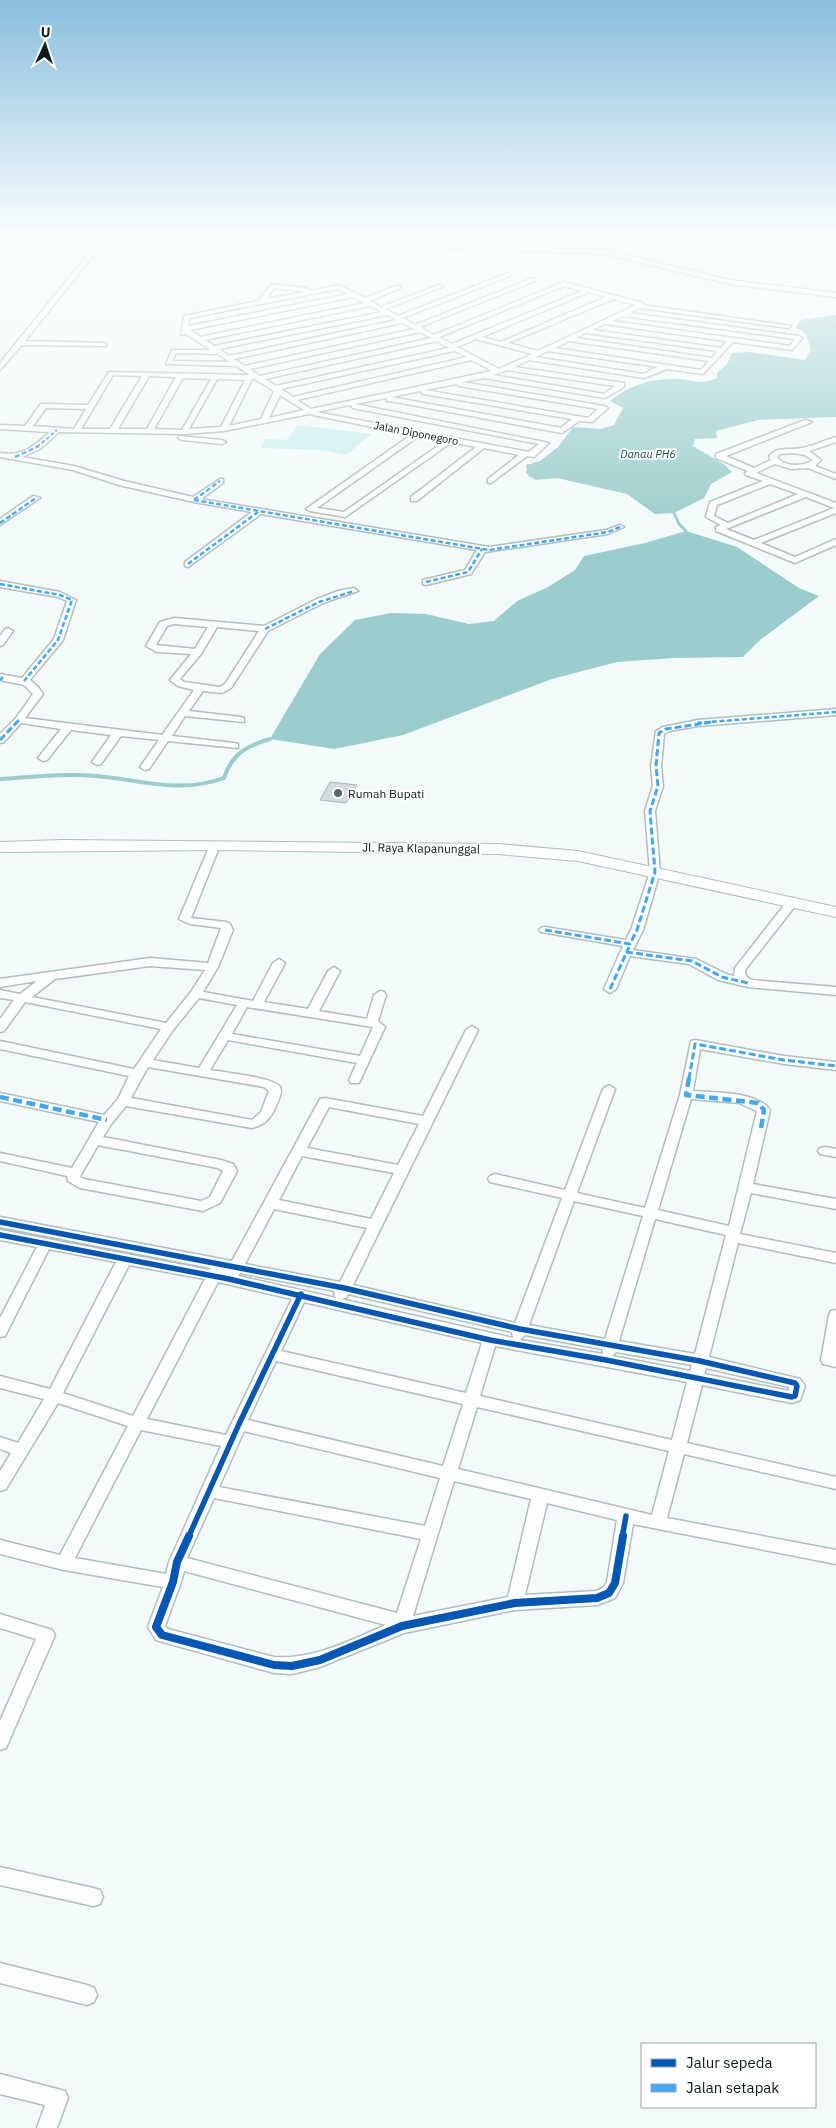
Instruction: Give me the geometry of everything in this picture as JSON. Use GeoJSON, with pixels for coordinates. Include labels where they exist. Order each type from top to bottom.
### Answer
{"type":"FeatureCollection","features":[{"type":"Feature","properties":{"kind":"street"},"geometry":{"type":"LineString","coordinates":[[0,368],[30,331]]}},
{"type":"Feature","properties":{"kind":"street"},"geometry":{"type":"LineString","coordinates":[[184,331],[183,339],[200,340],[238,331]]}},
{"type":"Feature","properties":{"kind":"street"},"geometry":{"type":"LineString","coordinates":[[213,348],[290,331]]}},
{"type":"Feature","properties":{"kind":"street"},"geometry":{"type":"LineString","coordinates":[[228,358],[350,331]]}},
{"type":"Feature","properties":{"kind":"street"},"geometry":{"type":"LineString","coordinates":[[220,352],[174,351],[168,362],[241,366],[407,331]]}},
{"type":"Feature","properties":{"kind":"street"},"geometry":{"type":"LineString","coordinates":[[423,331],[498,371]]}},
{"type":"Feature","properties":{"kind":"street"},"geometry":{"type":"LineString","coordinates":[[76,431],[111,373],[255,377],[436,338],[452,331]]}},
{"type":"Feature","properties":{"kind":"street"},"geometry":{"type":"LineString","coordinates":[[277,389],[453,348],[489,331]]}},
{"type":"Feature","properties":{"kind":"street"},"geometry":{"type":"LineString","coordinates":[[501,344],[531,331]]}},
{"type":"Feature","properties":{"kind":"street"},"geometry":{"type":"LineString","coordinates":[[0,427],[148,432],[224,429],[417,391],[482,376],[507,368],[583,331]]}},
{"type":"Feature","properties":{"kind":"street"},"geometry":{"type":"LineString","coordinates":[[586,331],[722,350]]}},
{"type":"Feature","properties":{"kind":"street"},"geometry":{"type":"LineString","coordinates":[[669,331],[792,348],[799,338],[750,331]]}},
{"type":"Feature","properties":{"kind":"street"},"geometry":{"type":"LineString","coordinates":[[475,337],[536,353]]}},
{"type":"Feature","properties":{"kind":"street"},"geometry":{"type":"LineString","coordinates":[[566,339],[713,360]]}},
{"type":"Feature","properties":{"kind":"street"},"geometry":{"type":"LineString","coordinates":[[200,340],[255,377],[277,389],[309,412]]}},
{"type":"Feature","properties":{"kind":"street"},"geometry":{"type":"LineString","coordinates":[[547,349],[703,372],[731,340]]}},
{"type":"Feature","properties":{"kind":"street"},"geometry":{"type":"LineString","coordinates":[[21,343],[104,345]]}},
{"type":"Feature","properties":{"kind":"street"},"geometry":{"type":"LineString","coordinates":[[292,399],[473,358]]}},
{"type":"Feature","properties":{"kind":"street"},"geometry":{"type":"LineString","coordinates":[[526,358],[644,376]]}},
{"type":"Feature","properties":{"kind":"street"},"geometry":{"type":"LineString","coordinates":[[482,376],[605,396],[621,385],[667,366]]}},
{"type":"Feature","properties":{"kind":"street"},"geometry":{"type":"LineString","coordinates":[[507,368],[621,385]]}},
{"type":"Feature","properties":{"kind":"street"},"geometry":{"type":"LineString","coordinates":[[113,431],[147,374]]}},
{"type":"Feature","properties":{"kind":"street"},"geometry":{"type":"LineString","coordinates":[[148,432],[181,376]]}},
{"type":"Feature","properties":{"kind":"street"},"geometry":{"type":"LineString","coordinates":[[184,432],[215,377]]}},
{"type":"Feature","properties":{"kind":"street"},"geometry":{"type":"LineString","coordinates":[[224,429],[255,377]]}},
{"type":"Feature","properties":{"kind":"street"},"geometry":{"type":"LineString","coordinates":[[417,391],[589,420],[604,408],[451,383]]}},
{"type":"Feature","properties":{"kind":"street"},"geometry":{"type":"LineString","coordinates":[[263,422],[277,389]]}},
{"type":"Feature","properties":{"kind":"street"},"geometry":{"type":"LineString","coordinates":[[382,398],[562,430],[578,418]]}},
{"type":"Feature","properties":{"kind":"street"},"geometry":{"type":"LineString","coordinates":[[346,405],[546,443],[531,455],[525,454],[491,481]]}},
{"type":"Feature","properties":{"kind":"street"},"geometry":{"type":"LineString","coordinates":[[27,429],[44,406],[89,407]]}},
{"type":"Feature","properties":{"kind":"street","name":"Jalan Diponegoro"},"geometry":{"type":"LineString","coordinates":[[309,412],[384,430],[418,433],[525,454]]}},
{"type":"Feature","properties":{"kind":"street"},"geometry":{"type":"LineString","coordinates":[[753,470],[719,456],[808,422]]}},
{"type":"Feature","properties":{"kind":"street"},"geometry":{"type":"LineString","coordinates":[[15,456],[37,447],[57,430]]}},
{"type":"Feature","properties":{"kind":"street"},"geometry":{"type":"LineString","coordinates":[[130,431],[222,442]]}},
{"type":"Feature","properties":{"kind":"street"},"geometry":{"type":"LineString","coordinates":[[418,433],[310,509],[345,515],[451,440]]}},
{"type":"Feature","properties":{"kind":"street"},"geometry":{"type":"LineString","coordinates":[[775,461],[773,456],[778,452],[802,451],[836,439]]}},
{"type":"Feature","properties":{"kind":"street"},"geometry":{"type":"LineString","coordinates":[[414,499],[482,446]]}},
{"type":"Feature","properties":{"kind":"street"},"geometry":{"type":"LineString","coordinates":[[836,447],[812,462],[784,465],[775,461],[749,473],[836,506]]}},
{"type":"Feature","properties":{"kind":"street"},"geometry":{"type":"LineString","coordinates":[[802,451],[812,462],[836,477]]}},
{"type":"Feature","properties":{"kind":"street"},"geometry":{"type":"LineString","coordinates":[[0,455],[15,456],[74,468],[194,500],[482,549],[513,548],[608,532],[620,527]]}},
{"type":"Feature","properties":{"kind":"street"},"geometry":{"type":"LineString","coordinates":[[812,462],[836,472]]}},
{"type":"Feature","properties":{"kind":"street"},"geometry":{"type":"LineString","coordinates":[[194,500],[220,481]]}},
{"type":"Feature","properties":{"kind":"street"},"geometry":{"type":"LineString","coordinates":[[726,525],[710,517],[713,504],[770,481]]}},
{"type":"Feature","properties":{"kind":"street"},"geometry":{"type":"LineString","coordinates":[[804,494],[720,529],[795,560],[836,542]]}},
{"type":"Feature","properties":{"kind":"street"},"geometry":{"type":"LineString","coordinates":[[2,519],[36,498]]}},
{"type":"Feature","properties":{"kind":"street"},"geometry":{"type":"LineString","coordinates":[[755,543],[836,510]]}},
{"type":"Feature","properties":{"kind":"street"},"geometry":{"type":"LineString","coordinates":[[188,564],[258,512]]}},
{"type":"Feature","properties":{"kind":"street"},"geometry":{"type":"LineString","coordinates":[[426,582],[468,572],[482,549]]}},
{"type":"Feature","properties":{"kind":"street"},"geometry":{"type":"LineString","coordinates":[[0,584],[60,595],[72,600],[58,640],[24,681]]}},
{"type":"Feature","properties":{"kind":"street"},"geometry":{"type":"LineString","coordinates":[[214,625],[198,652],[175,680],[181,684],[222,690],[228,686],[265,629],[320,601],[340,593],[354,591]]}},
{"type":"Feature","properties":{"kind":"street"},"geometry":{"type":"LineString","coordinates":[[198,652],[157,649],[152,645],[164,624],[168,622],[265,629]]}},
{"type":"Feature","properties":{"kind":"street"},"geometry":{"type":"LineString","coordinates":[[0,643],[8,630]]}},
{"type":"Feature","properties":{"kind":"street"},"geometry":{"type":"LineString","coordinates":[[0,740],[19,720],[38,694],[34,688],[24,681],[1,678]]}},
{"type":"Feature","properties":{"kind":"street"},"geometry":{"type":"LineString","coordinates":[[145,767],[200,688]]}},
{"type":"Feature","properties":{"kind":"street"},"geometry":{"type":"LineString","coordinates":[[610,989],[637,930],[655,872],[650,811],[658,786],[656,766],[659,733],[666,728],[698,723],[836,712]]}},
{"type":"Feature","properties":{"kind":"street"},"geometry":{"type":"LineString","coordinates":[[182,713],[241,720]]}},
{"type":"Feature","properties":{"kind":"street"},"geometry":{"type":"LineString","coordinates":[[19,720],[117,734],[165,737],[234,746]]}},
{"type":"Feature","properties":{"kind":"street"},"geometry":{"type":"LineString","coordinates":[[43,758],[68,727]]}},
{"type":"Feature","properties":{"kind":"street"},"geometry":{"type":"LineString","coordinates":[[96,762],[117,734]]}},
{"type":"Feature","properties":{"kind":"street"},"geometry":{"type":"LineString","coordinates":[[95,1140],[220,1164],[228,1167],[230,1171],[215,1200],[203,1206],[76,1182],[73,1178],[75,1172],[107,1120],[123,1101],[136,1074],[169,1027],[196,994],[212,967],[227,930],[226,926],[191,922],[186,919],[215,845]]}},
{"type":"Feature","properties":{"kind":"street","name":"Jl. Raya Klapanunggal"},"geometry":{"type":"LineString","coordinates":[[0,847],[215,845],[498,849],[578,856],[793,901],[836,912]]}},
{"type":"Feature","properties":{"kind":"street"},"geometry":{"type":"LineString","coordinates":[[748,983],[740,977],[739,970],[793,901]]}},
{"type":"Feature","properties":{"kind":"street"},"geometry":{"type":"LineString","coordinates":[[545,930],[692,961],[722,977],[748,983],[836,991]]}},
{"type":"Feature","properties":{"kind":"street"},"geometry":{"type":"LineString","coordinates":[[0,983],[150,962],[212,967]]}},
{"type":"Feature","properties":{"kind":"street"},"geometry":{"type":"LineString","coordinates":[[203,1071],[224,1036],[250,1004],[279,963]]}},
{"type":"Feature","properties":{"kind":"street"},"geometry":{"type":"LineString","coordinates":[[312,1013],[334,971]]}},
{"type":"Feature","properties":{"kind":"street"},"geometry":{"type":"LineString","coordinates":[[0,1028],[21,999],[52,976]]}},
{"type":"Feature","properties":{"kind":"street"},"geometry":{"type":"LineString","coordinates":[[0,994],[169,1027]]}},
{"type":"Feature","properties":{"kind":"street"},"geometry":{"type":"LineString","coordinates":[[196,994],[377,1024],[379,1027],[355,1080]]}},
{"type":"Feature","properties":{"kind":"street"},"geometry":{"type":"LineString","coordinates":[[372,1022],[380,995]]}},
{"type":"Feature","properties":{"kind":"street"},"geometry":{"type":"LineString","coordinates":[[337,1303],[472,1030]]}},
{"type":"Feature","properties":{"kind":"street"},"geometry":{"type":"LineString","coordinates":[[224,1036],[363,1060]]}},
{"type":"Feature","properties":{"kind":"street"},"geometry":{"type":"LineString","coordinates":[[0,1044],[136,1074]]}},
{"type":"Feature","properties":{"kind":"street"},"geometry":{"type":"LineString","coordinates":[[606,1360],[686,1095],[696,1044],[784,1060],[836,1066]]}},
{"type":"Feature","properties":{"kind":"street"},"geometry":{"type":"LineString","coordinates":[[123,1101],[240,1123],[260,1123],[275,1091],[274,1087],[203,1071],[145,1062]]}},
{"type":"Feature","properties":{"kind":"street"},"geometry":{"type":"LineString","coordinates":[[514,1344],[609,1089]]}},
{"type":"Feature","properties":{"kind":"street"},"geometry":{"type":"LineString","coordinates":[[658,1523],[746,1187],[764,1110],[758,1103],[745,1100],[686,1095]]}},
{"type":"Feature","properties":{"kind":"street"},"geometry":{"type":"LineString","coordinates":[[0,1096],[107,1120]]}},
{"type":"Feature","properties":{"kind":"street"},"geometry":{"type":"LineString","coordinates":[[232,1274],[325,1102],[427,1121]]}},
{"type":"Feature","properties":{"kind":"street"},"geometry":{"type":"LineString","coordinates":[[298,1151],[402,1170]]}},
{"type":"Feature","properties":{"kind":"street"},"geometry":{"type":"LineString","coordinates":[[0,1156],[75,1172]]}},
{"type":"Feature","properties":{"kind":"street"},"geometry":{"type":"LineString","coordinates":[[495,1179],[836,1258]]}},
{"type":"Feature","properties":{"kind":"street"},"geometry":{"type":"LineString","coordinates":[[746,1187],[836,1204]]}},
{"type":"Feature","properties":{"kind":"street"},"geometry":{"type":"LineString","coordinates":[[270,1203],[375,1225]]}},
{"type":"Feature","properties":{"kind":"street"},"geometry":{"type":"LineString","coordinates":[[0,1222],[216,1271],[344,1288],[520,1329],[700,1361],[795,1383],[797,1386],[795,1396],[792,1397],[606,1360],[490,1340],[301,1294],[232,1274]]}},
{"type":"Feature","properties":{"kind":"street"},"geometry":{"type":"LineString","coordinates":[[0,1235],[124,1260],[216,1271]]}},
{"type":"Feature","properties":{"kind":"street"},"geometry":{"type":"LineString","coordinates":[[0,1332],[45,1244]]}},
{"type":"Feature","properties":{"kind":"street"},"geometry":{"type":"LineString","coordinates":[[0,1485],[54,1396],[124,1260]]}},
{"type":"Feature","properties":{"kind":"street"},"geometry":{"type":"LineString","coordinates":[[64,1563],[216,1271]]}},
{"type":"Feature","properties":{"kind":"street"},"geometry":{"type":"LineString","coordinates":[[301,1294],[239,1424],[177,1562],[173,1582],[156,1627],[162,1635],[274,1665],[292,1666],[320,1660],[403,1624],[515,1603],[597,1598],[609,1593],[615,1582],[626,1516]]}},
{"type":"Feature","properties":{"kind":"street"},"geometry":{"type":"LineString","coordinates":[[836,1316],[828,1360],[836,1362]]}},
{"type":"Feature","properties":{"kind":"street"},"geometry":{"type":"LineString","coordinates":[[403,1624],[490,1340]]}},
{"type":"Feature","properties":{"kind":"street"},"geometry":{"type":"LineString","coordinates":[[273,1355],[836,1483]]}},
{"type":"Feature","properties":{"kind":"street"},"geometry":{"type":"LineString","coordinates":[[0,1382],[54,1396],[136,1423],[231,1442]]}},
{"type":"Feature","properties":{"kind":"street"},"geometry":{"type":"LineString","coordinates":[[239,1424],[540,1497],[658,1523],[836,1557]]}},
{"type":"Feature","properties":{"kind":"street"},"geometry":{"type":"LineString","coordinates":[[0,1443],[22,1450]]}},
{"type":"Feature","properties":{"kind":"street"},"geometry":{"type":"LineString","coordinates":[[209,1491],[431,1534]]}},
{"type":"Feature","properties":{"kind":"street"},"geometry":{"type":"LineString","coordinates":[[515,1603],[540,1497]]}},
{"type":"Feature","properties":{"kind":"street"},"geometry":{"type":"LineString","coordinates":[[0,1547],[64,1563],[173,1582]]}},
{"type":"Feature","properties":{"kind":"street"},"geometry":{"type":"LineString","coordinates":[[177,1562],[403,1624]]}},
{"type":"Feature","properties":{"kind":"street"},"geometry":{"type":"LineString","coordinates":[[0,1621],[46,1635],[0,1742]]}},
{"type":"Feature","properties":{"kind":"street"},"geometry":{"type":"LineString","coordinates":[[0,1876],[93,1897]]}},
{"type":"Feature","properties":{"kind":"street"},"geometry":{"type":"LineString","coordinates":[[0,1973],[87,1994]]}},
{"type":"Feature","properties":{"kind":"street"},"geometry":{"type":"LineString","coordinates":[[0,2084],[58,2098],[47,2128]]}},
{"type":"Feature","properties":{"kind":"shaded area"},"geometry":{"type":"Polygon","coordinates":[[[298,425],[372,434],[346,455],[322,450],[261,448],[265,439],[286,440],[298,425]]]}},
{"type":"Feature","properties":{"kind":"water","name":"Danau PH6"},"geometry":{"type":"Polygon","coordinates":[[[802,331],[836,331],[836,417],[758,420],[716,431],[717,438],[695,439],[693,446],[725,465],[732,472],[711,484],[704,498],[674,513],[655,514],[627,494],[557,478],[536,480],[526,472],[526,465],[540,461],[558,447],[573,427],[601,429],[614,425],[623,408],[610,401],[632,387],[667,379],[705,382],[717,378],[717,373],[727,364],[732,353],[750,352],[805,360],[811,350],[806,334],[802,331]]]}},
{"type":"Feature","properties":{"kind":"water"},"geometry":{"type":"Polygon","coordinates":[[[686,531],[737,547],[799,588],[819,596],[760,640],[743,657],[673,658],[617,662],[552,679],[403,735],[334,749],[270,739],[320,654],[355,620],[391,613],[426,614],[469,624],[494,621],[517,601],[548,587],[575,570],[584,556],[645,543],[686,531]]]}},
{"type":"Feature","properties":{"kind":"building","name":"Rumah Bupati"},"geometry":{"type":"Polygon","coordinates":[[[330,782],[357,785],[346,803],[320,800],[330,782]]]}},
{"type":"Feature","properties":{"kind":"waterway"},"geometry":{"type":"LineString","coordinates":[[674,513],[679,524],[686,531]]}},
{"type":"Feature","properties":{"kind":"waterway"},"geometry":{"type":"LineString","coordinates":[[0,779],[72,775],[176,785],[208,783],[224,778],[231,763],[241,752],[270,739]]}},
{"type":"Feature","properties":{"kind":"marked path"},"geometry":{"type":"LineString","coordinates":[[15,457],[37,447],[57,430]]}},
{"type":"Feature","properties":{"kind":"marked path"},"geometry":{"type":"LineString","coordinates":[[194,500],[220,481]]}},
{"type":"Feature","properties":{"kind":"marked path"},"geometry":{"type":"LineString","coordinates":[[0,523],[36,498]]}},
{"type":"Feature","properties":{"kind":"marked path"},"geometry":{"type":"LineString","coordinates":[[194,500],[489,550],[608,532],[620,527]]}},
{"type":"Feature","properties":{"kind":"marked path"},"geometry":{"type":"LineString","coordinates":[[188,564],[258,512]]}},
{"type":"Feature","properties":{"kind":"marked path"},"geometry":{"type":"LineString","coordinates":[[426,582],[468,572],[482,549]]}},
{"type":"Feature","properties":{"kind":"marked path"},"geometry":{"type":"LineString","coordinates":[[0,584],[60,595],[72,600],[58,640],[24,681]]}},
{"type":"Feature","properties":{"kind":"marked path"},"geometry":{"type":"LineString","coordinates":[[265,629],[330,597],[354,591]]}},
{"type":"Feature","properties":{"kind":"marked path"},"geometry":{"type":"LineString","coordinates":[[0,680],[3,677]]}},
{"type":"Feature","properties":{"kind":"marked path"},"geometry":{"type":"LineString","coordinates":[[545,930],[630,944],[637,930],[655,872],[650,811],[658,786],[656,766],[659,733],[666,729],[698,723],[836,712]]}},
{"type":"Feature","properties":{"kind":"marked path"},"geometry":{"type":"LineString","coordinates":[[0,740],[19,720]]}},
{"type":"Feature","properties":{"kind":"marked path"},"geometry":{"type":"LineString","coordinates":[[610,989],[629,947]]}},
{"type":"Feature","properties":{"kind":"marked path"},"geometry":{"type":"LineString","coordinates":[[626,952],[692,961],[722,977],[748,983]]}},
{"type":"Feature","properties":{"kind":"marked path"},"geometry":{"type":"LineString","coordinates":[[761,1128],[764,1110],[758,1103],[686,1095],[695,1044],[784,1060],[836,1066]]}},
{"type":"Feature","properties":{"kind":"marked path"},"geometry":{"type":"LineString","coordinates":[[0,1097],[107,1120]]}},
{"type":"Feature","properties":{"kind":"cycle path"},"geometry":{"type":"LineString","coordinates":[[0,1222],[344,1288],[520,1329],[700,1361],[795,1383],[797,1386],[795,1396],[792,1397],[606,1360],[490,1340],[229,1279],[0,1235]]}},
{"type":"Feature","properties":{"kind":"cycle path"},"geometry":{"type":"LineString","coordinates":[[301,1294],[239,1424],[177,1562],[173,1582],[156,1627],[162,1635],[274,1665],[292,1666],[320,1660],[402,1626],[515,1603],[597,1598],[609,1593],[615,1583],[626,1516]]}},
{"type":"Feature","properties":{"kind":"place","name":"Rumah Bupati"},"geometry":{"type":"Point","coordinates":[338,793]}}]}
